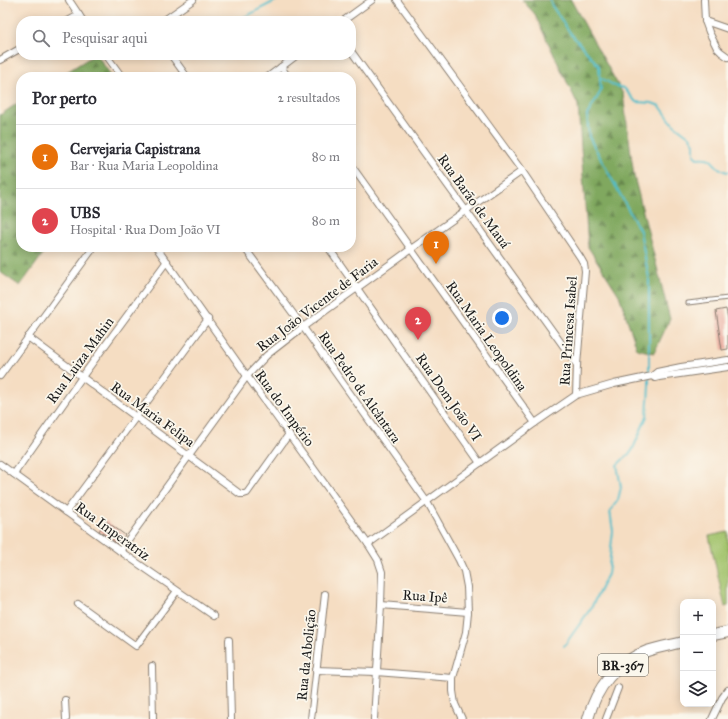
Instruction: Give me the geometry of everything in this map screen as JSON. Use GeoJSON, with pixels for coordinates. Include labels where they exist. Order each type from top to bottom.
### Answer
{"type":"FeatureCollection","features":[{"type":"Feature","properties":{"kind":"highway"},"geometry":{"type":"LineString","coordinates":[[716,634],[728,632]]}},
{"type":"Feature","properties":{"kind":"highway","name":"BR-367"},"geometry":{"type":"LineString","coordinates":[[588,719],[594,699],[610,677],[624,663],[646,652],[680,643]]}},
{"type":"Feature","properties":{"kind":"street"},"geometry":{"type":"LineString","coordinates":[[170,16],[193,0]]}},
{"type":"Feature","properties":{"kind":"street"},"geometry":{"type":"LineString","coordinates":[[350,16],[372,0]]}},
{"type":"Feature","properties":{"kind":"street","name":"Rua Princesa Isabel"},"geometry":{"type":"LineString","coordinates":[[368,544],[576,395],[585,271],[584,264],[580,257],[522,171],[397,0]]}},
{"type":"Feature","properties":{"kind":"street"},"geometry":{"type":"LineString","coordinates":[[704,0],[705,21],[720,52],[728,57]]}},
{"type":"Feature","properties":{"kind":"street"},"geometry":{"type":"LineString","coordinates":[[72,1],[79,15]]}},
{"type":"Feature","properties":{"kind":"street"},"geometry":{"type":"LineString","coordinates":[[705,21],[728,29]]}},
{"type":"Feature","properties":{"kind":"street"},"geometry":{"type":"LineString","coordinates":[[0,60],[16,51]]}},
{"type":"Feature","properties":{"kind":"street","name":"Rua Barão de Mauá"},"geometry":{"type":"LineString","coordinates":[[356,58],[577,365]]}},
{"type":"Feature","properties":{"kind":"street"},"geometry":{"type":"LineString","coordinates":[[110,60],[118,72]]}},
{"type":"Feature","properties":{"kind":"street"},"geometry":{"type":"LineString","coordinates":[[175,60],[183,72]]}},
{"type":"Feature","properties":{"kind":"street"},"geometry":{"type":"LineString","coordinates":[[274,72],[290,60]]}},
{"type":"Feature","properties":{"kind":"street"},"geometry":{"type":"LineString","coordinates":[[281,67],[284,72]]}},
{"type":"Feature","properties":{"kind":"street","name":"Rua João Vicente de Faria"},"geometry":{"type":"LineString","coordinates":[[120,551],[248,376],[267,355],[303,327],[411,249],[522,171]]}},
{"type":"Feature","properties":{"kind":"street","name":"Rua Maria Leopoldina"},"geometry":{"type":"LineString","coordinates":[[356,172],[535,423]]}},
{"type":"Feature","properties":{"kind":"street"},"geometry":{"type":"LineString","coordinates":[[0,376],[90,252]]}},
{"type":"Feature","properties":{"kind":"street","name":"Rua do Império"},"geometry":{"type":"LineString","coordinates":[[160,252],[377,557],[381,568],[381,605],[374,719]]}},
{"type":"Feature","properties":{"kind":"street","name":"Rua Pedro de Alcântara"},"geometry":{"type":"LineString","coordinates":[[248,252],[303,327],[427,502],[454,548],[464,571],[467,587],[468,612],[466,632],[453,678],[454,700],[462,719]]}},
{"type":"Feature","properties":{"kind":"street","name":"Rua Dom João VI"},"geometry":{"type":"LineString","coordinates":[[332,252],[480,463]]}},
{"type":"Feature","properties":{"kind":"street","name":"Rua Luiza Mahin"},"geometry":{"type":"LineString","coordinates":[[14,474],[166,261]]}},
{"type":"Feature","properties":{"kind":"street"},"geometry":{"type":"LineString","coordinates":[[66,512],[208,319]]}},
{"type":"Feature","properties":{"kind":"street","name":"Rua Maria Felipa"},"geometry":{"type":"LineString","coordinates":[[28,337],[240,494],[247,493],[289,434]]}},
{"type":"Feature","properties":{"kind":"street"},"geometry":{"type":"LineString","coordinates":[[651,377],[657,372],[728,360]]}},
{"type":"Feature","properties":{"kind":"street"},"geometry":{"type":"LineString","coordinates":[[576,395],[614,384],[643,378],[728,367]]}},
{"type":"Feature","properties":{"kind":"street","name":"Rua Imperatriz"},"geometry":{"type":"LineString","coordinates":[[0,464],[120,551],[214,616]]}},
{"type":"Feature","properties":{"kind":"street"},"geometry":{"type":"LineString","coordinates":[[78,604],[136,646],[177,591]]}},
{"type":"Feature","properties":{"kind":"street","name":"Rua da Abolição"},"geometry":{"type":"LineString","coordinates":[[311,719],[326,594]]}},
{"type":"Feature","properties":{"kind":"street","name":"Rua Ipê"},"geometry":{"type":"LineString","coordinates":[[381,605],[468,612]]}},
{"type":"Feature","properties":{"kind":"street"},"geometry":{"type":"LineString","coordinates":[[230,640],[231,719]]}},
{"type":"Feature","properties":{"kind":"street"},"geometry":{"type":"LineString","coordinates":[[152,666],[154,719]]}},
{"type":"Feature","properties":{"kind":"street"},"geometry":{"type":"LineString","coordinates":[[316,670],[376,672],[453,678]]}},
{"type":"Feature","properties":{"kind":"street"},"geometry":{"type":"LineString","coordinates":[[606,718],[618,688]]}},
{"type":"Feature","properties":{"kind":"street"},"geometry":{"type":"LineString","coordinates":[[712,719],[725,700],[728,690]]}},
{"type":"Feature","properties":{"kind":"street"},"geometry":{"type":"LineString","coordinates":[[66,700],[66,719]]}},
{"type":"Feature","properties":{"kind":"lane"},"geometry":{"type":"LineString","coordinates":[[688,303],[728,298]]}},
{"type":"Feature","properties":{"kind":"green space"},"geometry":{"type":"Polygon","coordinates":[[[522,0],[571,0],[623,94],[634,176],[670,319],[654,353],[637,349],[619,295],[588,247],[578,105],[534,13],[522,0]]]}},
{"type":"Feature","properties":{"kind":"green space"},"geometry":{"type":"Polygon","coordinates":[[[86,60],[100,60],[109,72],[67,72],[86,60]]]}},
{"type":"Feature","properties":{"kind":"green space"},"geometry":{"type":"Polygon","coordinates":[[[16,104],[16,252],[44,252],[20,286],[0,272],[0,115],[16,104]]]}},
{"type":"Feature","properties":{"kind":"green space"},"geometry":{"type":"Polygon","coordinates":[[[728,532],[728,606],[725,607],[709,536],[728,532]]]}},
{"type":"Feature","properties":{"kind":"building"},"geometry":{"type":"Polygon","coordinates":[[[726,309],[728,319],[728,349],[722,350],[716,311],[726,309]]]}},
{"type":"Feature","properties":{"kind":"building"},"geometry":{"type":"Polygon","coordinates":[[[106,521],[125,535],[118,544],[99,531],[106,521]]]}},
{"type":"Feature","properties":{"kind":"waterway"},"geometry":{"type":"LineString","coordinates":[[247,16],[277,0]]}},
{"type":"Feature","properties":{"kind":"waterway"},"geometry":{"type":"LineString","coordinates":[[550,0],[552,6],[571,34],[599,66],[601,91],[587,115],[589,137],[640,231],[649,278],[649,386],[647,416],[632,451],[617,465],[621,487],[618,500],[610,511],[613,531],[608,574],[591,608],[564,646]]}},
{"type":"Feature","properties":{"kind":"waterway"},"geometry":{"type":"LineString","coordinates":[[601,78],[615,86],[624,88],[636,102],[652,103],[660,106],[673,124],[690,137],[694,143],[694,155],[697,158],[710,159],[718,168],[728,172]]}},
{"type":"Feature","properties":{"kind":"place","name":"Cervejaria Capistrana"},"geometry":{"type":"Point","coordinates":[436,264]}},
{"type":"Feature","properties":{"kind":"place","name":"UBS"},"geometry":{"type":"Point","coordinates":[418,340]}}]}
